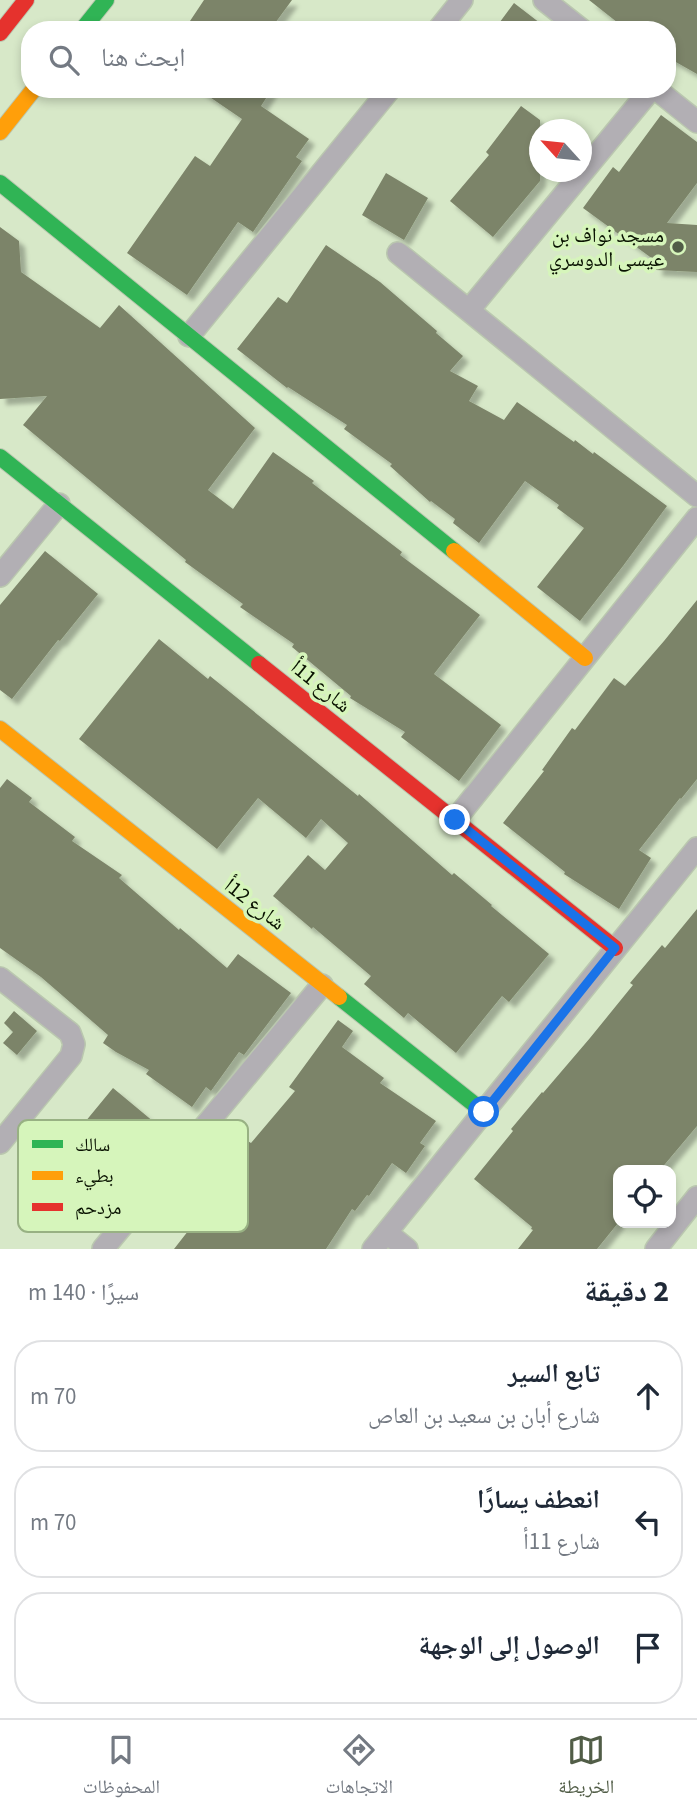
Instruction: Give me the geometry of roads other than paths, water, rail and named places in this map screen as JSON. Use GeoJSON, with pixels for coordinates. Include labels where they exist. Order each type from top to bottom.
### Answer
{"type":"FeatureCollection","features":[{"type":"Feature","properties":{"kind":"street"},"geometry":{"type":"LineString","coordinates":[[0,33],[26,0]]}},
{"type":"Feature","properties":{"kind":"street"},"geometry":{"type":"LineString","coordinates":[[89,21],[106,0]]}},
{"type":"Feature","properties":{"kind":"street"},"geometry":{"type":"LineString","coordinates":[[446,21],[463,0]]}},
{"type":"Feature","properties":{"kind":"street"},"geometry":{"type":"LineString","coordinates":[[544,0],[571,21]]}},
{"type":"Feature","properties":{"kind":"street"},"geometry":{"type":"LineString","coordinates":[[0,132],[27,98]]}},
{"type":"Feature","properties":{"kind":"street"},"geometry":{"type":"LineString","coordinates":[[189,336],[383,98]]}},
{"type":"Feature","properties":{"kind":"street"},"geometry":{"type":"LineString","coordinates":[[469,310],[646,98]]}},
{"type":"Feature","properties":{"kind":"street"},"geometry":{"type":"LineString","coordinates":[[665,98],[697,122]]}},
{"type":"Feature","properties":{"kind":"street"},"geometry":{"type":"LineString","coordinates":[[0,183],[585,658]]}},
{"type":"Feature","properties":{"kind":"street"},"geometry":{"type":"LineString","coordinates":[[398,253],[697,496]]}},
{"type":"Feature","properties":{"kind":"street","name":"شارع 11أ"},"geometry":{"type":"LineString","coordinates":[[0,457],[615,948]]}},
{"type":"Feature","properties":{"kind":"street"},"geometry":{"type":"LineString","coordinates":[[0,576],[59,504]]}},
{"type":"Feature","properties":{"kind":"street"},"geometry":{"type":"LineString","coordinates":[[455,820],[697,518]]}},
{"type":"Feature","properties":{"kind":"street","name":"شارع 12أ"},"geometry":{"type":"LineString","coordinates":[[0,729],[484,1112]]}},
{"type":"Feature","properties":{"kind":"street"},"geometry":{"type":"LineString","coordinates":[[407,1249],[380,1241],[697,848]]}},
{"type":"Feature","properties":{"kind":"street"},"geometry":{"type":"LineString","coordinates":[[0,978],[70,1033],[74,1044],[71,1056],[19,1120]]}},
{"type":"Feature","properties":{"kind":"street"},"geometry":{"type":"LineString","coordinates":[[210,1120],[322,985]]}},
{"type":"Feature","properties":{"kind":"street"},"geometry":{"type":"LineString","coordinates":[[0,1143],[18,1121]]}},
{"type":"Feature","properties":{"kind":"street"},"geometry":{"type":"LineString","coordinates":[[656,1249],[697,1197]]}},
{"type":"Feature","properties":{"kind":"street"},"geometry":{"type":"LineString","coordinates":[[103,1249],[117,1232]]}},
{"type":"Feature","properties":{"kind":"place","name":"مسجد نواف بن عيسى الدوسري"},"geometry":{"type":"Point","coordinates":[678,247]}}]}
